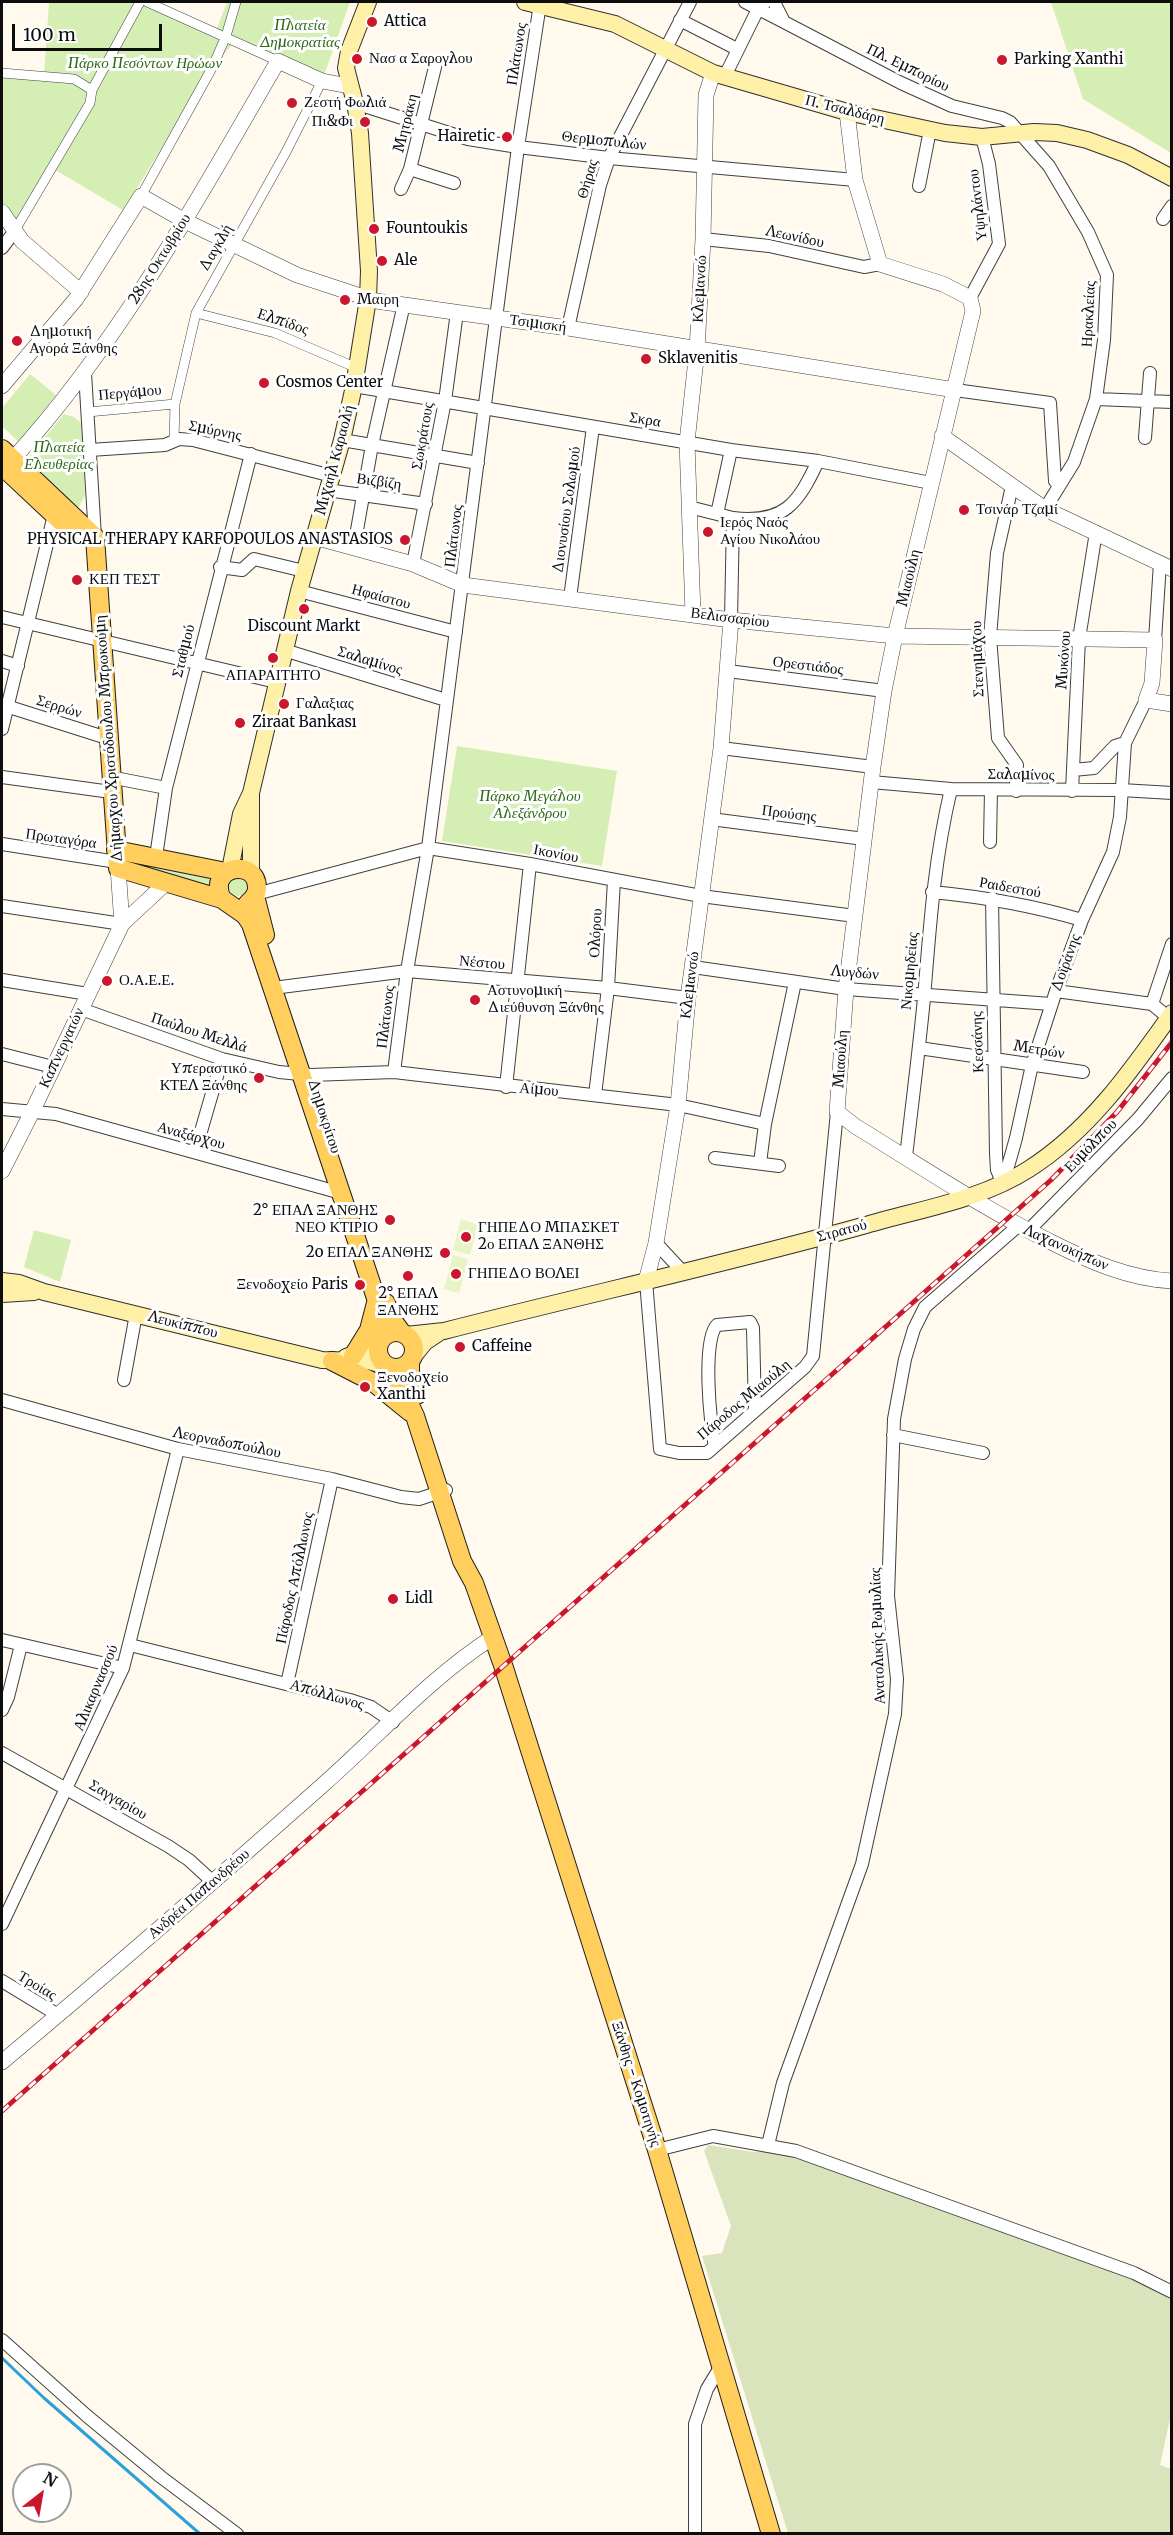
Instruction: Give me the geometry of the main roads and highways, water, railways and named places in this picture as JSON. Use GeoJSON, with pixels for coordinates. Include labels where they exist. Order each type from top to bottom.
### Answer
{"type":"FeatureCollection","features":[{"type":"Feature","properties":{"kind":"main road","name":"Μιχαήλ Καραολή"},"geometry":{"type":"LineString","coordinates":[[228,871],[241,814],[251,793],[304,571],[342,440],[357,368],[368,298],[367,249],[360,133],[356,103],[349,86],[346,62],[368,2]]}},
{"type":"Feature","properties":{"kind":"main road","name":"Π. Τσαλδάρη"},"geometry":{"type":"LineString","coordinates":[[533,3],[615,24],[719,74],[847,112],[930,130],[982,137],[1057,133],[1088,140],[1128,155],[1172,178]]}},
{"type":"Feature","properties":{"kind":"main road"},"geometry":{"type":"LineString","coordinates":[[4,463],[54,515],[96,546]]}},
{"type":"Feature","properties":{"kind":"main road"},"geometry":{"type":"LineString","coordinates":[[4,463],[96,546]]}},
{"type":"Feature","properties":{"kind":"main road","name":"Δήμαρχου Χριστόδουλου Μπρωκούμη"},"geometry":{"type":"LineString","coordinates":[[96,546],[110,785],[117,860]]}},
{"type":"Feature","properties":{"kind":"main road","name":"Μιχαήλ Καραολή"},"geometry":{"type":"LineString","coordinates":[[251,793],[252,874]]}},
{"type":"Feature","properties":{"kind":"main road"},"geometry":{"type":"LineString","coordinates":[[156,857],[228,871],[241,868],[252,874],[257,884],[255,895],[246,905],[227,902],[166,883],[117,860],[156,857]]}},
{"type":"Feature","properties":{"kind":"main road"},"geometry":{"type":"LineString","coordinates":[[227,902],[219,893],[219,882],[228,871]]}},
{"type":"Feature","properties":{"kind":"main road","name":"Δημοκρίτου"},"geometry":{"type":"LineString","coordinates":[[255,895],[278,987],[341,1193],[377,1301],[383,1324],[382,1340]]}},
{"type":"Feature","properties":{"kind":"main road","name":"Δημοκρίτου"},"geometry":{"type":"LineString","coordinates":[[227,902],[245,915],[251,924],[278,987]]}},
{"type":"Feature","properties":{"kind":"main road","name":"Στρατού"},"geometry":{"type":"LineString","coordinates":[[404,1334],[444,1331],[682,1272],[968,1197],[1003,1184],[1060,1147],[1078,1131],[1131,1069],[1170,1015]]}},
{"type":"Feature","properties":{"kind":"main road","name":"Δημοκρίτου"},"geometry":{"type":"LineString","coordinates":[[306,1075],[391,1318],[404,1334]]}},
{"type":"Feature","properties":{"kind":"main road","name":"Λευκίππου"},"geometry":{"type":"LineString","coordinates":[[2,1281],[20,1283],[44,1292],[327,1361],[400,1363]]}},
{"type":"Feature","properties":{"kind":"main road","name":"Λευκίππου"},"geometry":{"type":"LineString","coordinates":[[2,1294],[44,1292]]}},
{"type":"Feature","properties":{"kind":"main road"},"geometry":{"type":"LineString","coordinates":[[353,1356],[369,1330],[377,1301]]}},
{"type":"Feature","properties":{"kind":"main road","name":"Στρατού"},"geometry":{"type":"LineString","coordinates":[[400,1363],[425,1342],[444,1331]]}},
{"type":"Feature","properties":{"kind":"main road"},"geometry":{"type":"LineString","coordinates":[[400,1363],[413,1345],[404,1334],[391,1333],[382,1340],[378,1352],[400,1363],[411,1380],[443,1491]]}},
{"type":"Feature","properties":{"kind":"main road","name":"Λευκίππου"},"geometry":{"type":"LineString","coordinates":[[327,1361],[353,1356],[382,1340]]}},
{"type":"Feature","properties":{"kind":"main road"},"geometry":{"type":"LineString","coordinates":[[327,1361],[373,1382],[415,1416]]}},
{"type":"Feature","properties":{"kind":"main road"},"geometry":{"type":"LineString","coordinates":[[400,1363],[415,1416],[443,1491]]}},
{"type":"Feature","properties":{"kind":"main road","name":"Ξάνθης - Κομοτηνής"},"geometry":{"type":"LineString","coordinates":[[443,1491],[462,1561],[474,1583],[493,1637],[657,2150],[771,2534]]}},
{"type":"Feature","properties":{"kind":"waterway"},"geometry":{"type":"LineString","coordinates":[[2,2358],[44,2398],[200,2534]]}},
{"type":"Feature","properties":{"kind":"railway"},"geometry":{"type":"LineString","coordinates":[[2,2111],[1051,1180],[1117,1112],[1172,1042]]}},
{"type":"Feature","properties":{"kind":"place","name":"Attica"},"geometry":{"type":"Point","coordinates":[372,22]}},
{"type":"Feature","properties":{"kind":"place","name":"Νασ α Σαρογλου"},"geometry":{"type":"Point","coordinates":[357,59]}},
{"type":"Feature","properties":{"kind":"place","name":"Parking Xanthi"},"geometry":{"type":"Point","coordinates":[1002,60]}},
{"type":"Feature","properties":{"kind":"place","name":"Ζεστή Φωλιά"},"geometry":{"type":"Point","coordinates":[292,103]}},
{"type":"Feature","properties":{"kind":"place","name":"Πι&Φι"},"geometry":{"type":"Point","coordinates":[365,122]}},
{"type":"Feature","properties":{"kind":"place","name":"Hairetic"},"geometry":{"type":"Point","coordinates":[507,137]}},
{"type":"Feature","properties":{"kind":"place","name":"Fountoukis"},"geometry":{"type":"Point","coordinates":[374,229]}},
{"type":"Feature","properties":{"kind":"place","name":"Ale"},"geometry":{"type":"Point","coordinates":[382,261]}},
{"type":"Feature","properties":{"kind":"place","name":"Μαιρη"},"geometry":{"type":"Point","coordinates":[345,300]}},
{"type":"Feature","properties":{"kind":"place","name":"Δημοτική Αγορά Ξάνθης"},"geometry":{"type":"Point","coordinates":[17,341]}},
{"type":"Feature","properties":{"kind":"place","name":"Sklavenitis"},"geometry":{"type":"Point","coordinates":[646,359]}},
{"type":"Feature","properties":{"kind":"place","name":"Cosmos Center"},"geometry":{"type":"Point","coordinates":[264,383]}},
{"type":"Feature","properties":{"kind":"place","name":"Τσινάρ Τζαμί"},"geometry":{"type":"Point","coordinates":[964,510]}},
{"type":"Feature","properties":{"kind":"place","name":"Ιερός Ναός Αγίου Νικολάου"},"geometry":{"type":"Point","coordinates":[708,532]}},
{"type":"Feature","properties":{"kind":"place","name":"PHYSICAL THERAPY KARFOPOULOS ANASTASIOS"},"geometry":{"type":"Point","coordinates":[405,540]}},
{"type":"Feature","properties":{"kind":"place","name":"ΚΕΠ ΤΕΣΤ"},"geometry":{"type":"Point","coordinates":[77,580]}},
{"type":"Feature","properties":{"kind":"place","name":"Discount Markt"},"geometry":{"type":"Point","coordinates":[304,609]}},
{"type":"Feature","properties":{"kind":"place","name":"ΑΠΑΡΑΙΤΗΤΟ"},"geometry":{"type":"Point","coordinates":[273,658]}},
{"type":"Feature","properties":{"kind":"place","name":"Γαλαξιας"},"geometry":{"type":"Point","coordinates":[284,704]}},
{"type":"Feature","properties":{"kind":"place","name":"Ziraat Bankası"},"geometry":{"type":"Point","coordinates":[240,723]}},
{"type":"Feature","properties":{"kind":"place","name":"Ο.Α.Ε.Ε."},"geometry":{"type":"Point","coordinates":[107,981]}},
{"type":"Feature","properties":{"kind":"place","name":"Αστυνομική Διεύθυνση Ξάνθης"},"geometry":{"type":"Point","coordinates":[475,1000]}},
{"type":"Feature","properties":{"kind":"place","name":"Υπεραστικό ΚΤΕΛ Ξάνθης"},"geometry":{"type":"Point","coordinates":[259,1078]}},
{"type":"Feature","properties":{"kind":"place","name":"2° ΕΠΑΛ ΞΑΝΘΗΣ ΝΕΟ ΚΤΙΡΙΟ"},"geometry":{"type":"Point","coordinates":[390,1220]}},
{"type":"Feature","properties":{"kind":"place","name":"ΓΗΠΕΔΟ ΜΠΑΣΚΕΤ 2ο ΕΠΑΛ ΞΑΝΘΗΣ"},"geometry":{"type":"Point","coordinates":[466,1237]}},
{"type":"Feature","properties":{"kind":"place","name":"2o ΕΠΑΛ ΞΑΝΘΗΣ"},"geometry":{"type":"Point","coordinates":[445,1253]}},
{"type":"Feature","properties":{"kind":"place","name":"ΓΗΠΕΔΟ ΒΟΛΕΙ"},"geometry":{"type":"Point","coordinates":[456,1274]}},
{"type":"Feature","properties":{"kind":"place","name":"2° ΕΠΑΛ ΞΑΝΘΗΣ"},"geometry":{"type":"Point","coordinates":[408,1276]}},
{"type":"Feature","properties":{"kind":"place","name":"Ξενοδοχείο Paris"},"geometry":{"type":"Point","coordinates":[360,1285]}},
{"type":"Feature","properties":{"kind":"place","name":"Caffeine"},"geometry":{"type":"Point","coordinates":[460,1347]}},
{"type":"Feature","properties":{"kind":"place","name":"Ξενοδοχείο Xanthi"},"geometry":{"type":"Point","coordinates":[365,1387]}},
{"type":"Feature","properties":{"kind":"place","name":"Lidl"},"geometry":{"type":"Point","coordinates":[393,1599]}},
{"type":"Feature","properties":{"kind":"park label","name":"Πλατεία Δημοκρατίας"},"geometry":{"type":"Point","coordinates":[300,34]}},
{"type":"Feature","properties":{"kind":"park label","name":"Πάρκο Πεσόντων Ηρώων"},"geometry":{"type":"Point","coordinates":[145,64]}},
{"type":"Feature","properties":{"kind":"park label","name":"Πλατεία Ελευθερίας"},"geometry":{"type":"Point","coordinates":[59,456]}},
{"type":"Feature","properties":{"kind":"park label","name":"Πάρκο Μεγάλου Αλεξάνδρου"},"geometry":{"type":"Point","coordinates":[530,806]}}]}
